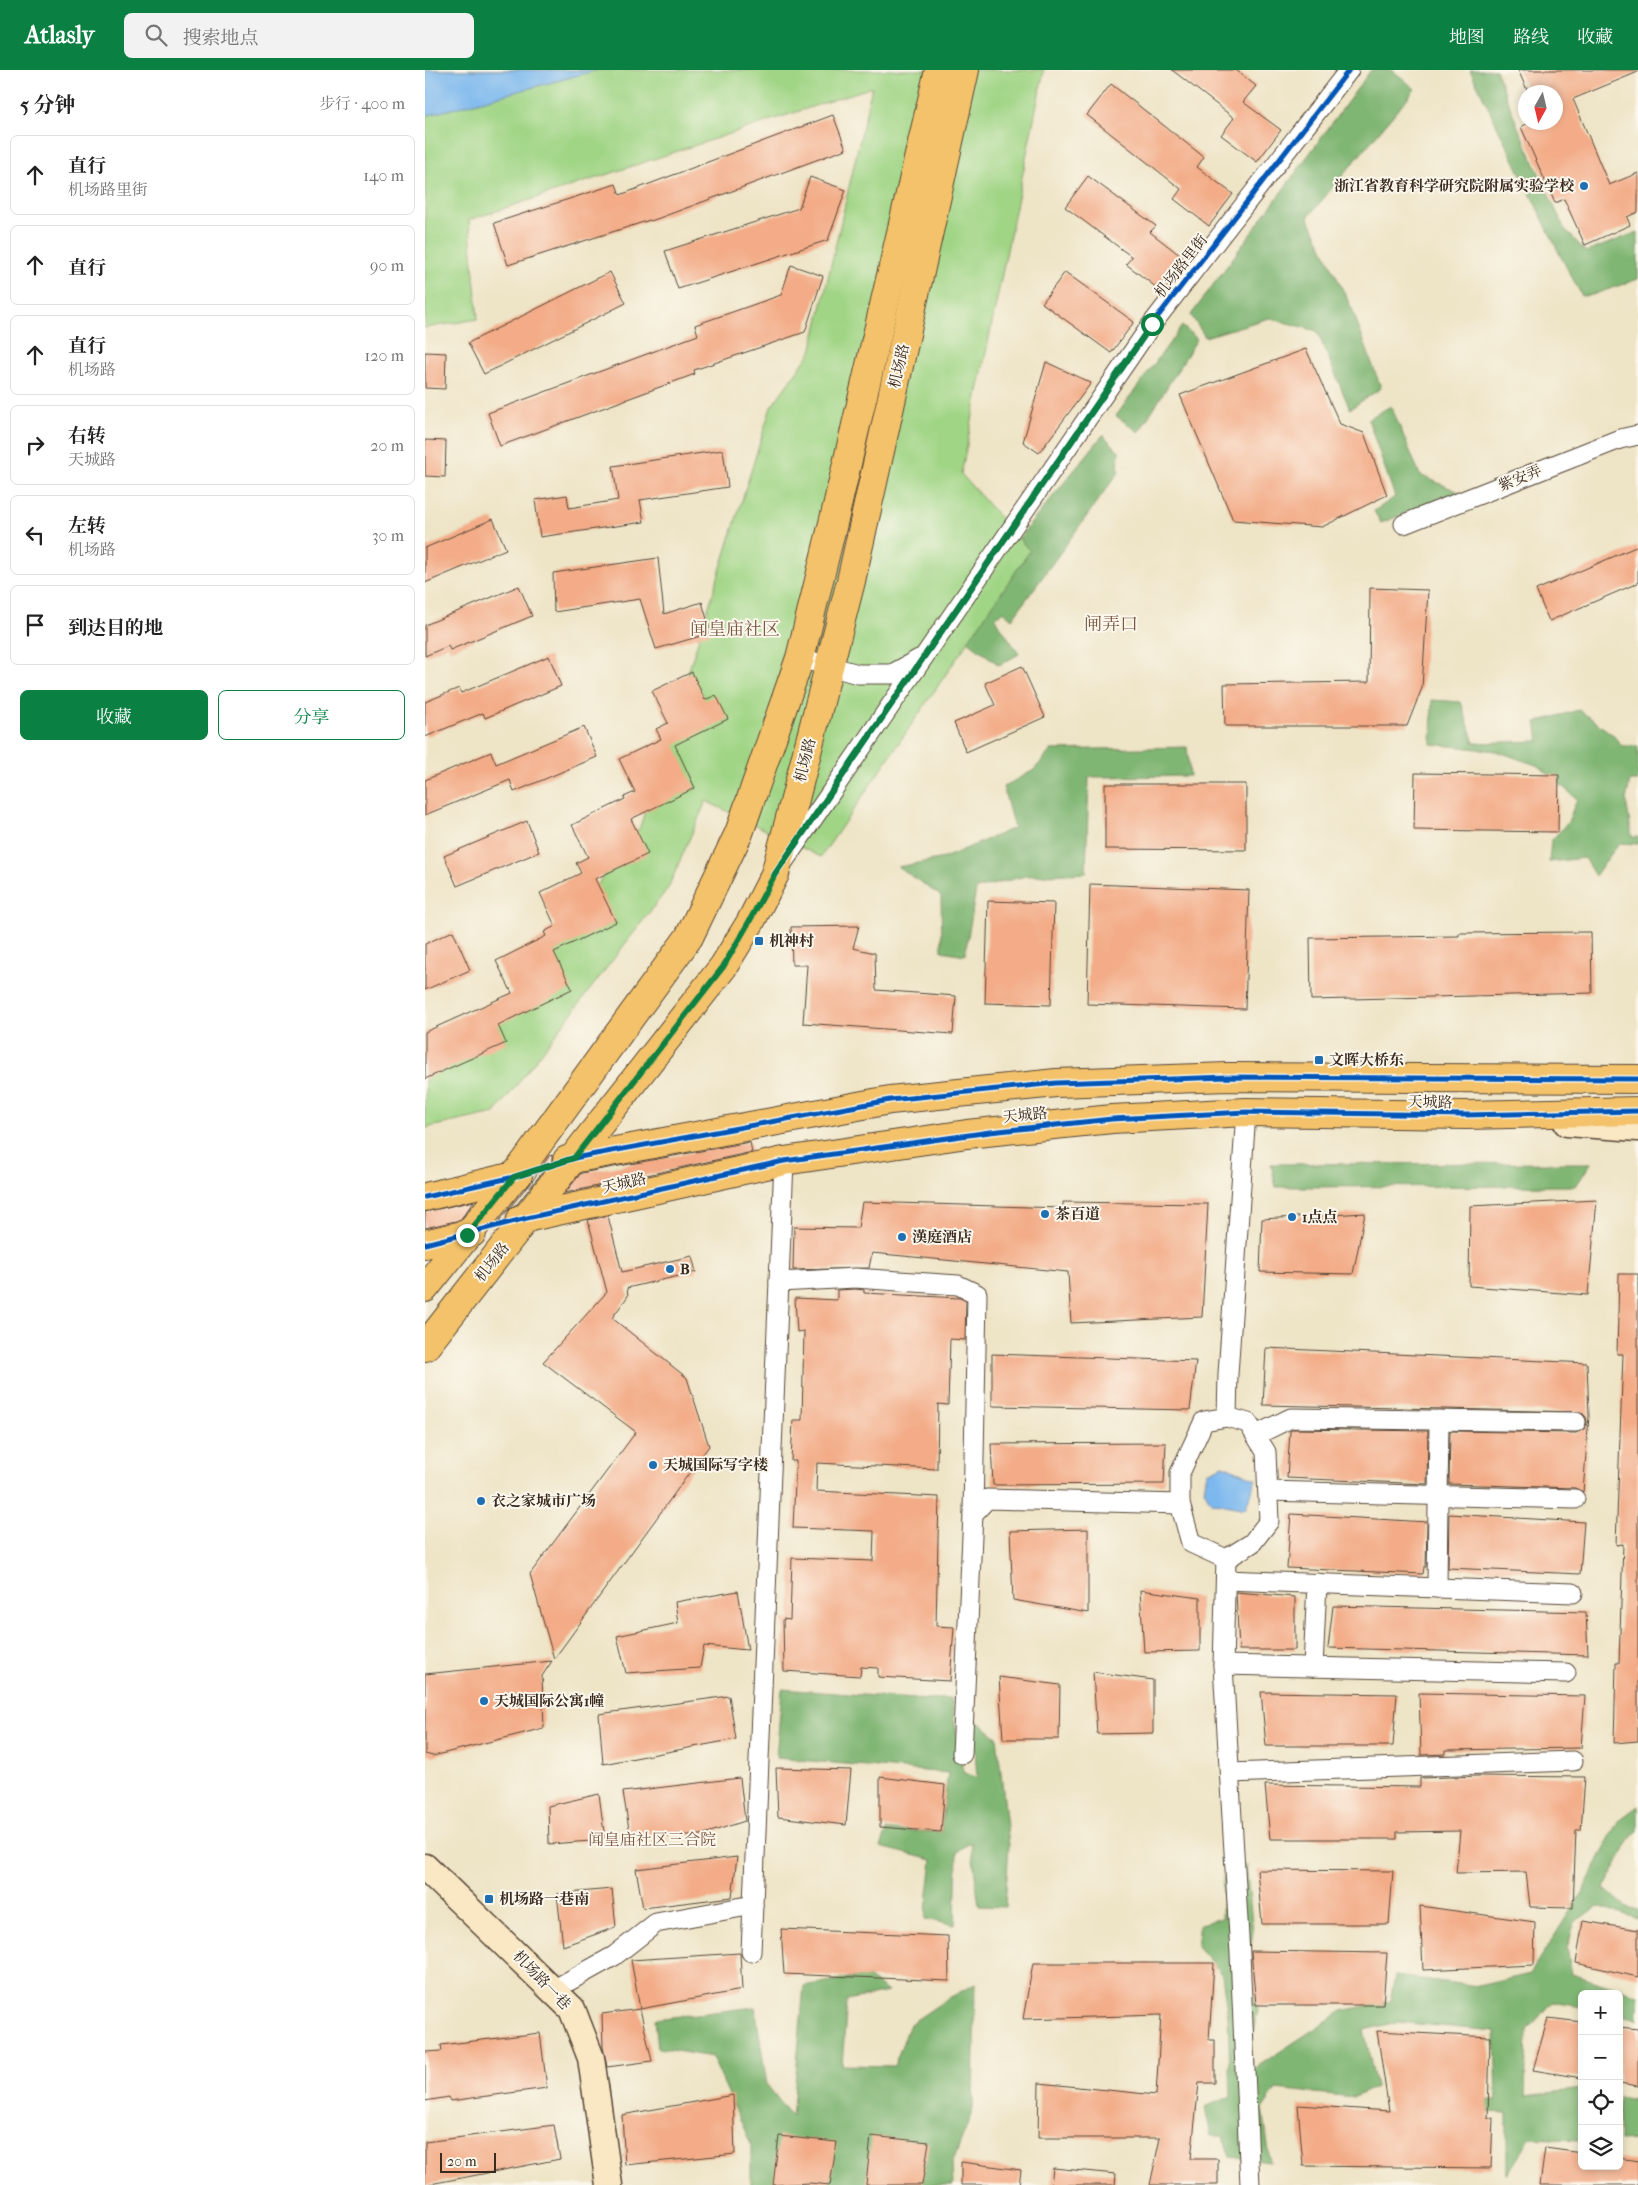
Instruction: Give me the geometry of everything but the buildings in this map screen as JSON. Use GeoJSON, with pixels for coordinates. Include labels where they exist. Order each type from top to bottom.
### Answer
{"type":"FeatureCollection","features":[{"type":"Feature","properties":{"kind":"main road","name":"机场路"},"geometry":{"type":"LineString","coordinates":[[425,1288],[514,1177],[689,937],[739,833],[800,658],[838,505],[939,70]]}},
{"type":"Feature","properties":{"kind":"main road","name":"机场路"},"geometry":{"type":"LineString","coordinates":[[425,1347],[723,967],[775,874],[851,581],[965,70]]}},
{"type":"Feature","properties":{"kind":"main road","name":"天城路"},"geometry":{"type":"LineString","coordinates":[[425,1197],[514,1177],[574,1158],[890,1100],[1056,1083],[1228,1077],[1638,1079]]}},
{"type":"Feature","properties":{"kind":"main road","name":"天城路"},"geometry":{"type":"LineString","coordinates":[[425,1244],[467,1235],[527,1218],[784,1161],[982,1132],[1112,1119],[1246,1112],[1467,1115],[1638,1111]]}},
{"type":"Feature","properties":{"kind":"street","name":"机场路里街"},"geometry":{"type":"LineString","coordinates":[[800,658],[858,674],[892,674],[922,657],[1152,324],[1349,70]]}},
{"type":"Feature","properties":{"kind":"street","name":"紫安弄"},"geometry":{"type":"LineString","coordinates":[[1404,524],[1619,439],[1638,435]]}},
{"type":"Feature","properties":{"kind":"street"},"geometry":{"type":"LineString","coordinates":[[775,874],[922,657]]}},
{"type":"Feature","properties":{"kind":"street"},"geometry":{"type":"LineString","coordinates":[[1227,1417],[1232,1306],[1246,1112]]}},
{"type":"Feature","properties":{"kind":"street"},"geometry":{"type":"LineString","coordinates":[[1467,1115],[1638,1128]]}},
{"type":"Feature","properties":{"kind":"street"},"geometry":{"type":"LineString","coordinates":[[751,1952],[784,1161]]}},
{"type":"Feature","properties":{"kind":"street","name":"机场路"},"geometry":{"type":"LineString","coordinates":[[425,1271],[467,1235]]}},
{"type":"Feature","properties":{"kind":"street"},"geometry":{"type":"LineString","coordinates":[[779,1282],[855,1278],[958,1285],[977,1294],[973,1514],[962,1754]]}},
{"type":"Feature","properties":{"kind":"street"},"geometry":{"type":"LineString","coordinates":[[1227,1417],[1248,1422],[1266,1452],[1269,1520],[1253,1543],[1226,1559],[1191,1543],[1180,1504],[1180,1473],[1204,1421],[1227,1417]]}},
{"type":"Feature","properties":{"kind":"street"},"geometry":{"type":"LineString","coordinates":[[1256,1435],[1291,1418],[1576,1422]]}},
{"type":"Feature","properties":{"kind":"street"},"geometry":{"type":"LineString","coordinates":[[1437,1588],[1439,1420]]}},
{"type":"Feature","properties":{"kind":"street"},"geometry":{"type":"LineString","coordinates":[[1268,1491],[1575,1499]]}},
{"type":"Feature","properties":{"kind":"street"},"geometry":{"type":"LineString","coordinates":[[973,1514],[987,1498],[1180,1504]]}},
{"type":"Feature","properties":{"kind":"street"},"geometry":{"type":"LineString","coordinates":[[1226,1559],[1223,1665],[1250,2185]]}},
{"type":"Feature","properties":{"kind":"street"},"geometry":{"type":"LineString","coordinates":[[1226,1580],[1573,1593]]}},
{"type":"Feature","properties":{"kind":"street"},"geometry":{"type":"LineString","coordinates":[[1313,1667],[1317,1583]]}},
{"type":"Feature","properties":{"kind":"street"},"geometry":{"type":"LineString","coordinates":[[1223,1665],[1566,1673]]}},
{"type":"Feature","properties":{"kind":"street"},"geometry":{"type":"LineString","coordinates":[[1230,1773],[1573,1761]]}},
{"type":"Feature","properties":{"kind":"street","name":"机场路一巷"},"geometry":{"type":"LineString","coordinates":[[425,1867],[572,2009],[591,2058],[609,2185]]}},
{"type":"Feature","properties":{"kind":"street"},"geometry":{"type":"LineString","coordinates":[[553,1990],[614,1956],[656,1923],[753,1905]]}},
{"type":"Feature","properties":{"kind":"green space"},"geometry":{"type":"Polygon","coordinates":[[[425,70],[1044,70],[961,474],[1030,551],[821,857],[706,801],[668,888],[495,1113],[425,1128],[425,1065],[481,1042],[640,827],[771,407],[811,352],[872,87],[469,220],[478,319],[425,328],[425,70]]]}},
{"type":"Feature","properties":{"kind":"green space"},"geometry":{"type":"Polygon","coordinates":[[[1371,70],[1392,70],[1415,89],[1308,217],[1352,309],[1381,388],[1350,409],[1317,331],[1269,318],[1205,337],[1191,315],[1371,70]]]}},
{"type":"Feature","properties":{"kind":"green space"},"geometry":{"type":"Polygon","coordinates":[[[1470,70],[1496,70],[1518,130],[1564,228],[1586,252],[1638,232],[1638,279],[1592,295],[1582,296],[1470,70]]]}},
{"type":"Feature","properties":{"kind":"green space"},"geometry":{"type":"Polygon","coordinates":[[[1182,326],[1197,339],[1139,432],[1116,416],[1182,326]]]}},
{"type":"Feature","properties":{"kind":"green space"},"geometry":{"type":"Polygon","coordinates":[[[1391,406],[1420,475],[1459,492],[1381,523],[1374,511],[1395,497],[1368,419],[1391,406]]]}},
{"type":"Feature","properties":{"kind":"green space"},"geometry":{"type":"Polygon","coordinates":[[[1103,435],[1119,451],[1118,473],[1012,619],[1003,611],[995,618],[1019,654],[999,665],[968,641],[1030,551],[1019,538],[1103,435]]]}},
{"type":"Feature","properties":{"kind":"green space"},"geometry":{"type":"Polygon","coordinates":[[[1432,700],[1461,702],[1474,743],[1539,741],[1536,722],[1579,710],[1612,734],[1622,746],[1638,746],[1638,781],[1630,781],[1626,800],[1632,837],[1638,837],[1638,844],[1619,843],[1595,876],[1584,858],[1549,862],[1551,841],[1568,822],[1577,799],[1539,766],[1496,751],[1431,744],[1432,700]]]}},
{"type":"Feature","properties":{"kind":"green space"},"geometry":{"type":"Polygon","coordinates":[[[1187,747],[1190,776],[1089,777],[1086,873],[1025,876],[976,889],[965,955],[942,951],[941,896],[898,867],[944,858],[1014,828],[1003,787],[1034,770],[1051,750],[1187,747]]]}},
{"type":"Feature","properties":{"kind":"green space"},"geometry":{"type":"Polygon","coordinates":[[[1591,1163],[1576,1186],[1276,1187],[1271,1164],[1591,1163]]]}},
{"type":"Feature","properties":{"kind":"green space"},"geometry":{"type":"Polygon","coordinates":[[[782,1689],[928,1700],[951,1698],[963,1772],[977,1778],[973,1718],[997,1737],[1009,1845],[1005,1907],[979,1906],[971,1842],[957,1852],[955,1925],[925,1919],[932,1860],[881,1847],[887,1830],[941,1832],[948,1773],[776,1758],[782,1689]]]}},
{"type":"Feature","properties":{"kind":"green space"},"geometry":{"type":"Polygon","coordinates":[[[1638,1806],[1638,1831],[1632,1835],[1604,1889],[1627,1907],[1638,1910],[1638,1919],[1598,1906],[1574,1924],[1567,1948],[1572,1974],[1622,1990],[1578,1990],[1578,2006],[1553,2002],[1527,2030],[1525,2096],[1578,2089],[1578,2140],[1530,2138],[1507,2175],[1507,2113],[1420,2109],[1419,2101],[1497,2100],[1495,2031],[1397,2022],[1364,2030],[1376,2087],[1354,2097],[1276,2089],[1263,2108],[1270,2162],[1230,2157],[1223,2136],[1211,2136],[1205,2107],[1231,2096],[1228,2017],[1222,1975],[1197,1946],[1200,1924],[1222,1918],[1223,1876],[1246,1865],[1253,1932],[1248,1966],[1258,2010],[1249,2050],[1252,2070],[1342,2011],[1390,2001],[1395,1976],[1478,1986],[1530,1974],[1583,1891],[1618,1821],[1638,1806]]]}},
{"type":"Feature","properties":{"kind":"green space"},"geometry":{"type":"Polygon","coordinates":[[[865,1975],[888,1992],[847,2000],[842,2065],[894,2066],[910,2024],[947,1999],[975,1984],[973,2109],[952,2164],[953,2185],[751,2185],[751,2144],[712,2057],[658,2048],[655,2019],[755,2007],[767,2085],[792,2117],[804,1986],[865,1975]]]}},
{"type":"Feature","properties":{"kind":"green space"},"geometry":{"type":"Polygon","coordinates":[[[1623,1990],[1638,1995],[1638,2019],[1623,2015],[1623,1990]]]}},
{"type":"Feature","properties":{"kind":"green space"},"geometry":{"type":"Polygon","coordinates":[[[1623,2098],[1638,2101],[1638,2140],[1623,2141],[1623,2098]]]}},
{"type":"Feature","properties":{"kind":"water"},"geometry":{"type":"Polygon","coordinates":[[[425,70],[598,70],[425,116],[425,70]]]}},
{"type":"Feature","properties":{"kind":"water"},"geometry":{"type":"Polygon","coordinates":[[[1223,1465],[1256,1479],[1245,1509],[1211,1502],[1204,1490],[1207,1472],[1223,1465]]]}},
{"type":"Feature","properties":{"kind":"cycle path"},"geometry":{"type":"LineString","coordinates":[[775,874],[1152,324],[1349,70]]}},
{"type":"Feature","properties":{"kind":"cycle path"},"geometry":{"type":"LineString","coordinates":[[425,1197],[514,1177],[574,1158],[890,1100],[1056,1083],[1228,1077],[1638,1079]]}},
{"type":"Feature","properties":{"kind":"cycle path"},"geometry":{"type":"LineString","coordinates":[[425,1244],[527,1218],[784,1161],[990,1132],[1112,1119],[1246,1112],[1466,1115],[1638,1111]]}},
{"type":"Feature","properties":{"kind":"place","name":"浙江省教育科学研究院附属实验学校"},"geometry":{"type":"Point","coordinates":[1584,186]}},
{"type":"Feature","properties":{"kind":"place","name":"机神村"},"geometry":{"type":"Point","coordinates":[759,941]}},
{"type":"Feature","properties":{"kind":"place","name":"文晖大桥东"},"geometry":{"type":"Point","coordinates":[1319,1060]}},
{"type":"Feature","properties":{"kind":"place","name":"茶百道"},"geometry":{"type":"Point","coordinates":[1045,1214]}},
{"type":"Feature","properties":{"kind":"place","name":"1点点"},"geometry":{"type":"Point","coordinates":[1292,1217]}},
{"type":"Feature","properties":{"kind":"place","name":"漢庭酒店"},"geometry":{"type":"Point","coordinates":[902,1237]}},
{"type":"Feature","properties":{"kind":"place","name":"B"},"geometry":{"type":"Point","coordinates":[670,1269]}},
{"type":"Feature","properties":{"kind":"place","name":"天城国际写字楼"},"geometry":{"type":"Point","coordinates":[653,1465]}},
{"type":"Feature","properties":{"kind":"place","name":"衣之家城市广场"},"geometry":{"type":"Point","coordinates":[481,1501]}},
{"type":"Feature","properties":{"kind":"place","name":"天城国际公寓1幢"},"geometry":{"type":"Point","coordinates":[484,1701]}},
{"type":"Feature","properties":{"kind":"place","name":"机场路一巷南"},"geometry":{"type":"Point","coordinates":[489,1899]}},
{"type":"Feature","properties":{"kind":"district","name":"闸弄口"},"geometry":{"type":"Point","coordinates":[1111,624]}},
{"type":"Feature","properties":{"kind":"district","name":"闻皇庙社区"},"geometry":{"type":"Point","coordinates":[735,629]}},
{"type":"Feature","properties":{"kind":"district","name":"闻皇庙社区三合院"},"geometry":{"type":"Point","coordinates":[652,1839]}},
{"type":"Feature","properties":{"kind":"route"},"geometry":{"type":"LineString","coordinates":[[467,1235],[514,1177],[574,1158],[723,967],[775,874],[1152,324]]}}]}
